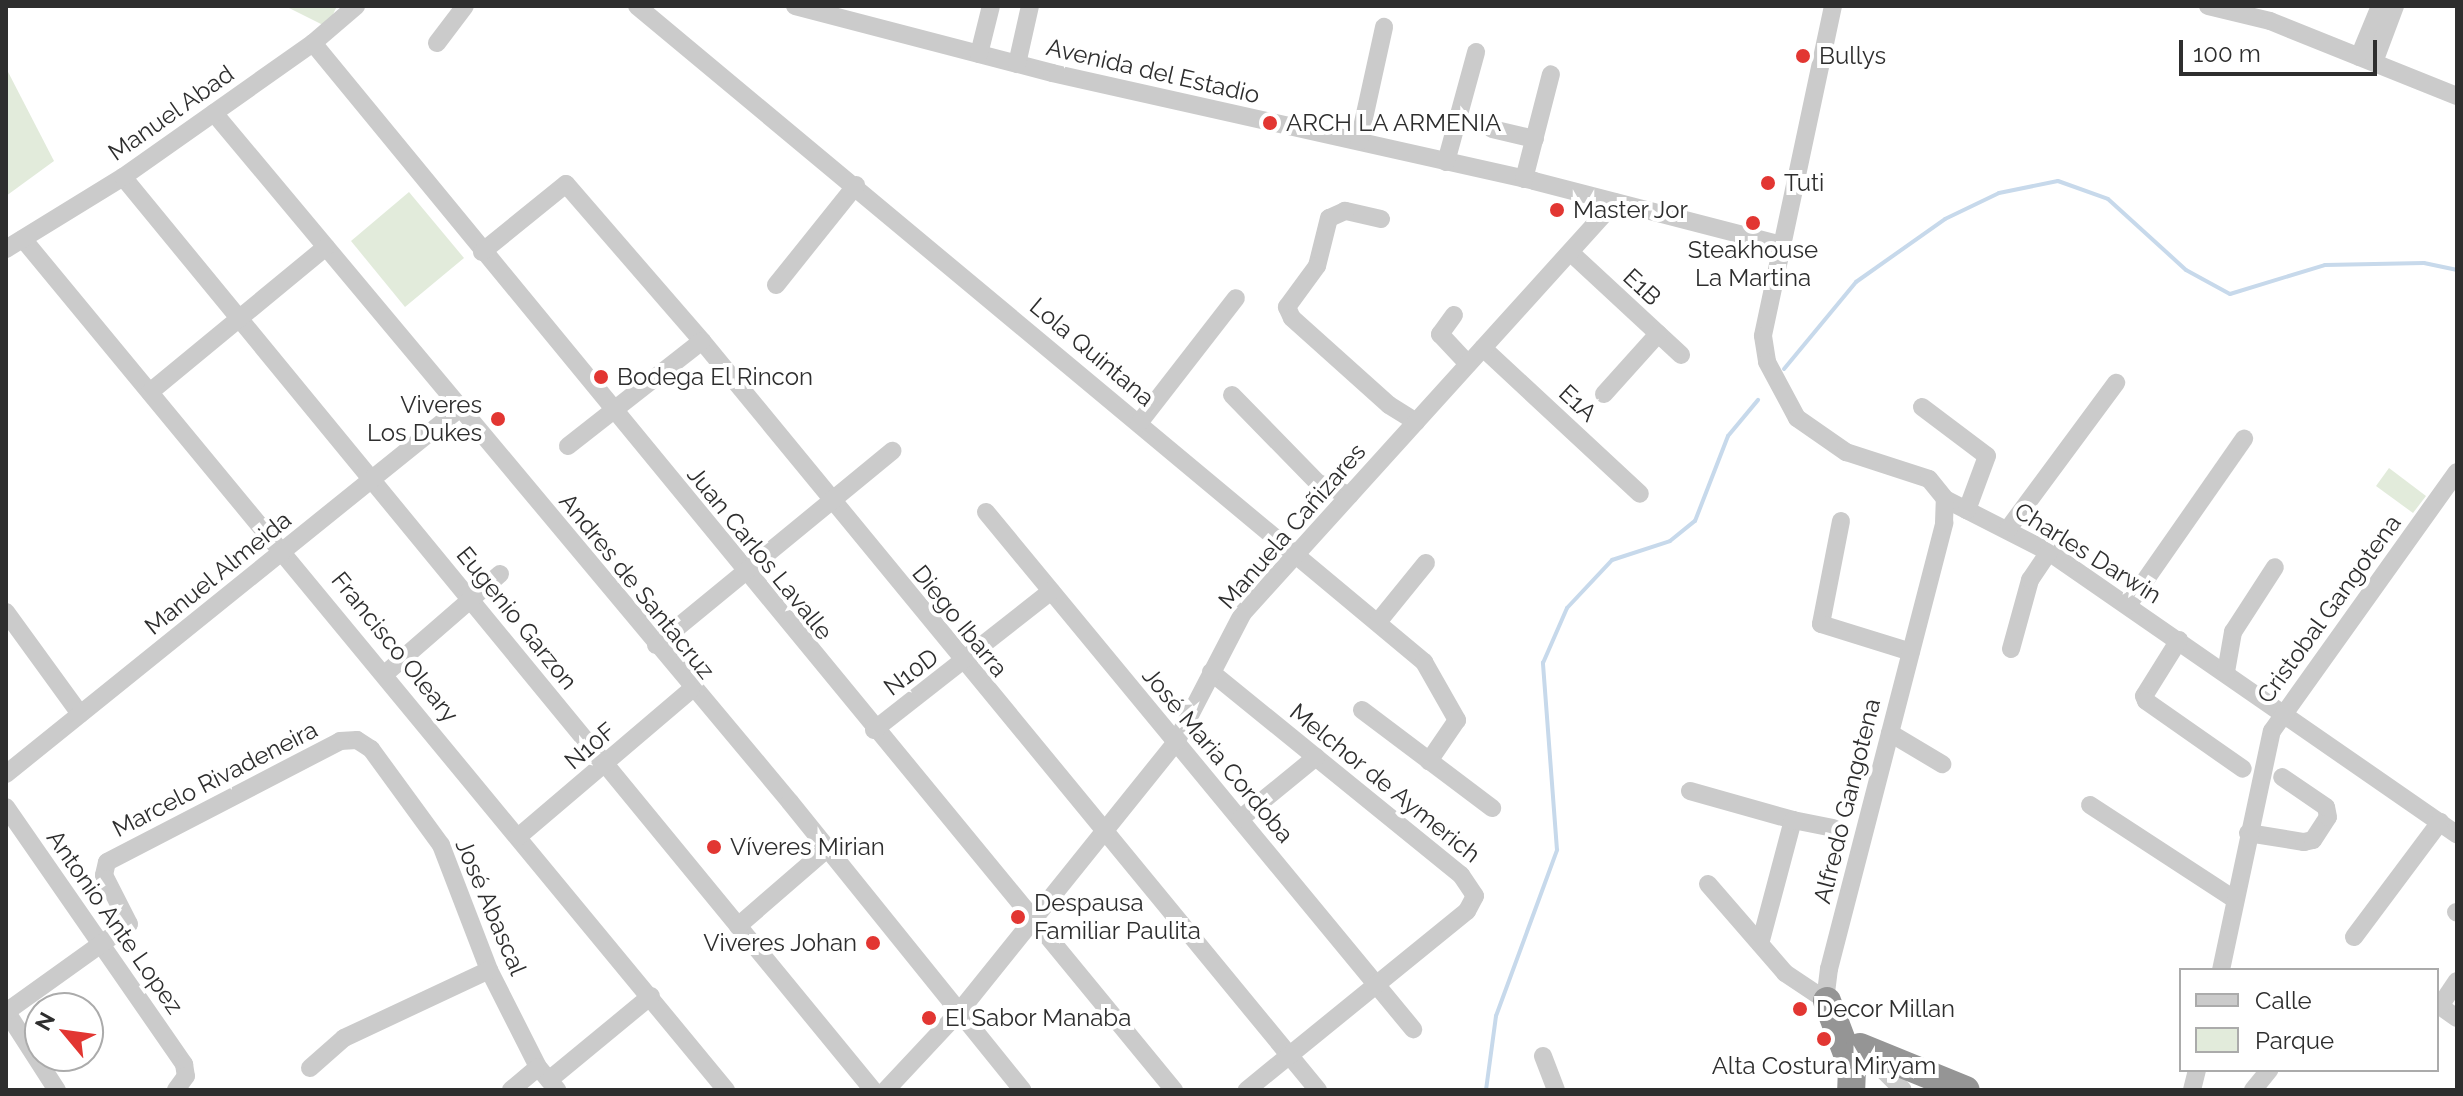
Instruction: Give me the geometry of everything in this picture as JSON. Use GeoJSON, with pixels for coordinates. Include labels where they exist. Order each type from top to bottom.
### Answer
{"type":"FeatureCollection","features":[{"type":"Feature","properties":{"kind":"highway"},"geometry":{"type":"LineString","coordinates":[[1827,1001],[1852,1067],[1851,1090]]}},
{"type":"Feature","properties":{"kind":"highway"},"geometry":{"type":"LineString","coordinates":[[1860,1047],[1966,1090]]}},
{"type":"Feature","properties":{"kind":"street","name":"Manuel Abad"},"geometry":{"type":"LineString","coordinates":[[6,249],[123,177],[313,43],[356,6]]}},
{"type":"Feature","properties":{"kind":"street"},"geometry":{"type":"LineString","coordinates":[[437,43],[465,6]]}},
{"type":"Feature","properties":{"kind":"street","name":"Lola Quintana"},"geometry":{"type":"LineString","coordinates":[[637,6],[653,12],[1424,662],[1456,710],[1452,730],[1429,761]]}},
{"type":"Feature","properties":{"kind":"street","name":"Avenida del Estadio"},"geometry":{"type":"LineString","coordinates":[[795,6],[1017,64],[1524,179],[1782,245]]}},
{"type":"Feature","properties":{"kind":"street"},"geometry":{"type":"LineString","coordinates":[[979,54],[991,6]]}},
{"type":"Feature","properties":{"kind":"street"},"geometry":{"type":"LineString","coordinates":[[1017,64],[1030,6]]}},
{"type":"Feature","properties":{"kind":"street","name":"Charles Darwin"},"geometry":{"type":"LineString","coordinates":[[1833,6],[1763,336],[1767,362],[1786,403],[1827,441],[1929,479],[1945,499],[2049,552],[2284,711],[2457,834]]}},
{"type":"Feature","properties":{"kind":"street"},"geometry":{"type":"LineString","coordinates":[[2208,6],[2270,21],[2457,96]]}},
{"type":"Feature","properties":{"kind":"street"},"geometry":{"type":"LineString","coordinates":[[2366,59],[2380,6]]}},
{"type":"Feature","properties":{"kind":"street"},"geometry":{"type":"LineString","coordinates":[[2366,59],[2395,6]]}},
{"type":"Feature","properties":{"kind":"street"},"geometry":{"type":"LineString","coordinates":[[1359,141],[1384,27]]}},
{"type":"Feature","properties":{"kind":"street","name":"Juan Carlos Lavalle"},"geometry":{"type":"LineString","coordinates":[[313,43],[874,730],[1174,1090]]}},
{"type":"Feature","properties":{"kind":"street"},"geometry":{"type":"LineString","coordinates":[[1446,162],[1476,52]]}},
{"type":"Feature","properties":{"kind":"street"},"geometry":{"type":"LineString","coordinates":[[1524,179],[1551,74]]}},
{"type":"Feature","properties":{"kind":"street","name":"Andres de Santacruz"},"geometry":{"type":"LineString","coordinates":[[214,113],[691,690],[827,849],[1022,1090]]}},
{"type":"Feature","properties":{"kind":"street"},"geometry":{"type":"LineString","coordinates":[[1492,129],[1535,139]]}},
{"type":"Feature","properties":{"kind":"street","name":"Eugenio Garzon"},"geometry":{"type":"LineString","coordinates":[[123,177],[873,1090]]}},
{"type":"Feature","properties":{"kind":"street","name":"Diego Ibarra"},"geometry":{"type":"LineString","coordinates":[[482,252],[564,184],[702,341],[963,663],[1106,828],[1318,1090]]}},
{"type":"Feature","properties":{"kind":"street"},"geometry":{"type":"LineString","coordinates":[[776,285],[856,185]]}},
{"type":"Feature","properties":{"kind":"street","name":"Manuela Cañizares"},"geometry":{"type":"LineString","coordinates":[[886,1090],[959,1012],[1176,742],[1243,613],[1615,202]]}},
{"type":"Feature","properties":{"kind":"street"},"geometry":{"type":"LineString","coordinates":[[1381,219],[1345,211],[1333,214],[1327,223],[1317,266],[1287,307],[1292,318],[1389,405],[1416,422]]}},
{"type":"Feature","properties":{"kind":"street","name":"Francisco Oleary"},"geometry":{"type":"LineString","coordinates":[[23,239],[386,673],[726,1090]]}},
{"type":"Feature","properties":{"kind":"street"},"geometry":{"type":"LineString","coordinates":[[150,392],[326,247]]}},
{"type":"Feature","properties":{"kind":"street","name":"E1B"},"geometry":{"type":"LineString","coordinates":[[1571,253],[1681,355]]}},
{"type":"Feature","properties":{"kind":"street"},"geometry":{"type":"LineString","coordinates":[[1139,423],[1236,298]]}},
{"type":"Feature","properties":{"kind":"street"},"geometry":{"type":"LineString","coordinates":[[1454,315],[1440,334],[1468,364]]}},
{"type":"Feature","properties":{"kind":"street"},"geometry":{"type":"LineString","coordinates":[[1604,394],[1658,334]]}},
{"type":"Feature","properties":{"kind":"street"},"geometry":{"type":"LineString","coordinates":[[568,446],[702,341]]}},
{"type":"Feature","properties":{"kind":"street","name":"E1A"},"geometry":{"type":"LineString","coordinates":[[1483,348],[1640,494]]}},
{"type":"Feature","properties":{"kind":"street"},"geometry":{"type":"LineString","coordinates":[[2008,529],[2116,383]]}},
{"type":"Feature","properties":{"kind":"street"},"geometry":{"type":"LineString","coordinates":[[1232,395],[1318,483],[1350,495]]}},
{"type":"Feature","properties":{"kind":"street"},"geometry":{"type":"LineString","coordinates":[[1922,407],[1987,456],[1967,510]]}},
{"type":"Feature","properties":{"kind":"street","name":"Manuel Almeida"},"geometry":{"type":"LineString","coordinates":[[6,774],[460,408]]}},
{"type":"Feature","properties":{"kind":"street"},"geometry":{"type":"LineString","coordinates":[[2128,605],[2244,439]]}},
{"type":"Feature","properties":{"kind":"street"},"geometry":{"type":"LineString","coordinates":[[656,645],[892,451]]}},
{"type":"Feature","properties":{"kind":"street","name":"Cristobal Gangotena"},"geometry":{"type":"LineString","coordinates":[[2226,968],[2234,899],[2264,756],[2284,711],[2457,472]]}},
{"type":"Feature","properties":{"kind":"street","name":"Alfredo Gangotena"},"geometry":{"type":"LineString","coordinates":[[1827,1001],[1829,969],[1944,523],[1945,499]]}},
{"type":"Feature","properties":{"kind":"street","name":"José Maria Cordoba"},"geometry":{"type":"LineString","coordinates":[[986,512],[1413,1029]]}},
{"type":"Feature","properties":{"kind":"street"},"geometry":{"type":"LineString","coordinates":[[1841,521],[1821,624],[1911,652]]}},
{"type":"Feature","properties":{"kind":"street"},"geometry":{"type":"LineString","coordinates":[[2011,649],[2030,580],[2049,552]]}},
{"type":"Feature","properties":{"kind":"street"},"geometry":{"type":"LineString","coordinates":[[1378,622],[1426,563]]}},
{"type":"Feature","properties":{"kind":"street"},"geometry":{"type":"LineString","coordinates":[[2226,672],[2233,632],[2275,567]]}},
{"type":"Feature","properties":{"kind":"street"},"geometry":{"type":"LineString","coordinates":[[386,673],[473,601],[500,574]]}},
{"type":"Feature","properties":{"kind":"street","name":"N10D"},"geometry":{"type":"LineString","coordinates":[[874,730],[1051,591]]}},
{"type":"Feature","properties":{"kind":"street"},"geometry":{"type":"LineString","coordinates":[[6,612],[80,714]]}},
{"type":"Feature","properties":{"kind":"street"},"geometry":{"type":"LineString","coordinates":[[2179,640],[2144,696],[2146,701],[2243,769]]}},
{"type":"Feature","properties":{"kind":"street","name":"Melchor de Aymerich"},"geometry":{"type":"LineString","coordinates":[[1211,672],[1475,892],[1472,906],[1247,1090]]}},
{"type":"Feature","properties":{"kind":"street","name":"N10F"},"geometry":{"type":"LineString","coordinates":[[518,837],[691,690]]}},
{"type":"Feature","properties":{"kind":"street"},"geometry":{"type":"LineString","coordinates":[[1362,710],[1492,808]]}},
{"type":"Feature","properties":{"kind":"street"},"geometry":{"type":"LineString","coordinates":[[1890,733],[1942,764]]}},
{"type":"Feature","properties":{"kind":"street","name":"Marcelo Rivadeneira"},"geometry":{"type":"LineString","coordinates":[[6,1012],[129,924],[104,875],[107,862],[340,741],[357,740],[371,749]]}},
{"type":"Feature","properties":{"kind":"street","name":"José Abascal"},"geometry":{"type":"LineString","coordinates":[[371,749],[441,845],[489,970],[548,1079]]}},
{"type":"Feature","properties":{"kind":"street"},"geometry":{"type":"LineString","coordinates":[[1240,819],[1316,757]]}},
{"type":"Feature","properties":{"kind":"street"},"geometry":{"type":"LineString","coordinates":[[2248,833],[2304,842],[2313,840],[2328,817],[2326,807],[2282,777]]}},
{"type":"Feature","properties":{"kind":"street"},"geometry":{"type":"LineString","coordinates":[[1690,791],[1833,828]]}},
{"type":"Feature","properties":{"kind":"street"},"geometry":{"type":"LineString","coordinates":[[2090,805],[2234,899]]}},
{"type":"Feature","properties":{"kind":"street","name":"Antonio Ante Lopez"},"geometry":{"type":"LineString","coordinates":[[6,807],[184,1064],[186,1076],[176,1090]]}},
{"type":"Feature","properties":{"kind":"street"},"geometry":{"type":"LineString","coordinates":[[1760,944],[1793,820]]}},
{"type":"Feature","properties":{"kind":"street"},"geometry":{"type":"LineString","coordinates":[[2354,937],[2440,822]]}},
{"type":"Feature","properties":{"kind":"street"},"geometry":{"type":"LineString","coordinates":[[738,926],[827,849]]}},
{"type":"Feature","properties":{"kind":"street"},"geometry":{"type":"LineString","coordinates":[[1708,884],[1792,980],[1827,1001],[1860,1047],[1903,1090]]}},
{"type":"Feature","properties":{"kind":"street"},"geometry":{"type":"LineString","coordinates":[[310,1068],[344,1038],[489,970]]}},
{"type":"Feature","properties":{"kind":"street"},"geometry":{"type":"LineString","coordinates":[[2439,1004],[2457,981]]}},
{"type":"Feature","properties":{"kind":"street"},"geometry":{"type":"LineString","coordinates":[[511,1090],[548,1079],[651,996]]}},
{"type":"Feature","properties":{"kind":"street"},"geometry":{"type":"LineString","coordinates":[[2439,1006],[2457,1018]]}},
{"type":"Feature","properties":{"kind":"street"},"geometry":{"type":"LineString","coordinates":[[6,1012],[57,1090]]}},
{"type":"Feature","properties":{"kind":"street"},"geometry":{"type":"LineString","coordinates":[[1543,1056],[1556,1090]]}},
{"type":"Feature","properties":{"kind":"green space"},"geometry":{"type":"Polygon","coordinates":[[[285,6],[337,6],[327,27],[285,6]]]}},
{"type":"Feature","properties":{"kind":"green space"},"geometry":{"type":"Polygon","coordinates":[[[6,68],[54,161],[6,196],[6,68]]]}},
{"type":"Feature","properties":{"kind":"green space"},"geometry":{"type":"Polygon","coordinates":[[[409,192],[464,258],[405,307],[351,241],[409,192]]]}},
{"type":"Feature","properties":{"kind":"green space"},"geometry":{"type":"Polygon","coordinates":[[[2389,468],[2426,496],[2413,513],[2376,486],[2389,468]]]}},
{"type":"Feature","properties":{"kind":"waterway"},"geometry":{"type":"LineString","coordinates":[[1784,369],[1856,282],[1945,219],[1999,193],[2058,181],[2108,199],[2186,270],[2230,294],[2325,265],[2424,263],[2457,270]]}},
{"type":"Feature","properties":{"kind":"waterway"},"geometry":{"type":"LineString","coordinates":[[1486,1090],[1496,1016],[1557,850],[1543,663],[1567,608],[1612,560],[1670,541],[1695,521],[1728,436],[1758,400]]}},
{"type":"Feature","properties":{"kind":"place","name":"Bullys"},"geometry":{"type":"Point","coordinates":[1803,56]}},
{"type":"Feature","properties":{"kind":"place","name":"ARCH LA ARMENIA"},"geometry":{"type":"Point","coordinates":[1270,123]}},
{"type":"Feature","properties":{"kind":"place","name":"Tuti"},"geometry":{"type":"Point","coordinates":[1768,183]}},
{"type":"Feature","properties":{"kind":"place","name":"Master Jor"},"geometry":{"type":"Point","coordinates":[1557,210]}},
{"type":"Feature","properties":{"kind":"place","name":"Steakhouse La Martina"},"geometry":{"type":"Point","coordinates":[1753,223]}},
{"type":"Feature","properties":{"kind":"place","name":"Bodega El Rincon"},"geometry":{"type":"Point","coordinates":[601,377]}},
{"type":"Feature","properties":{"kind":"place","name":"Viveres Los Dukes"},"geometry":{"type":"Point","coordinates":[498,419]}},
{"type":"Feature","properties":{"kind":"place","name":"Víveres Mirian"},"geometry":{"type":"Point","coordinates":[714,847]}},
{"type":"Feature","properties":{"kind":"place","name":"Despausa Familiar Paulita"},"geometry":{"type":"Point","coordinates":[1018,917]}},
{"type":"Feature","properties":{"kind":"place","name":"Viveres Johan"},"geometry":{"type":"Point","coordinates":[873,943]}},
{"type":"Feature","properties":{"kind":"place","name":"Decor Millan"},"geometry":{"type":"Point","coordinates":[1800,1009]}},
{"type":"Feature","properties":{"kind":"place","name":"El Sabor Manaba"},"geometry":{"type":"Point","coordinates":[929,1018]}},
{"type":"Feature","properties":{"kind":"place","name":"Alta Costura Miryam"},"geometry":{"type":"Point","coordinates":[1824,1039]}}]}
